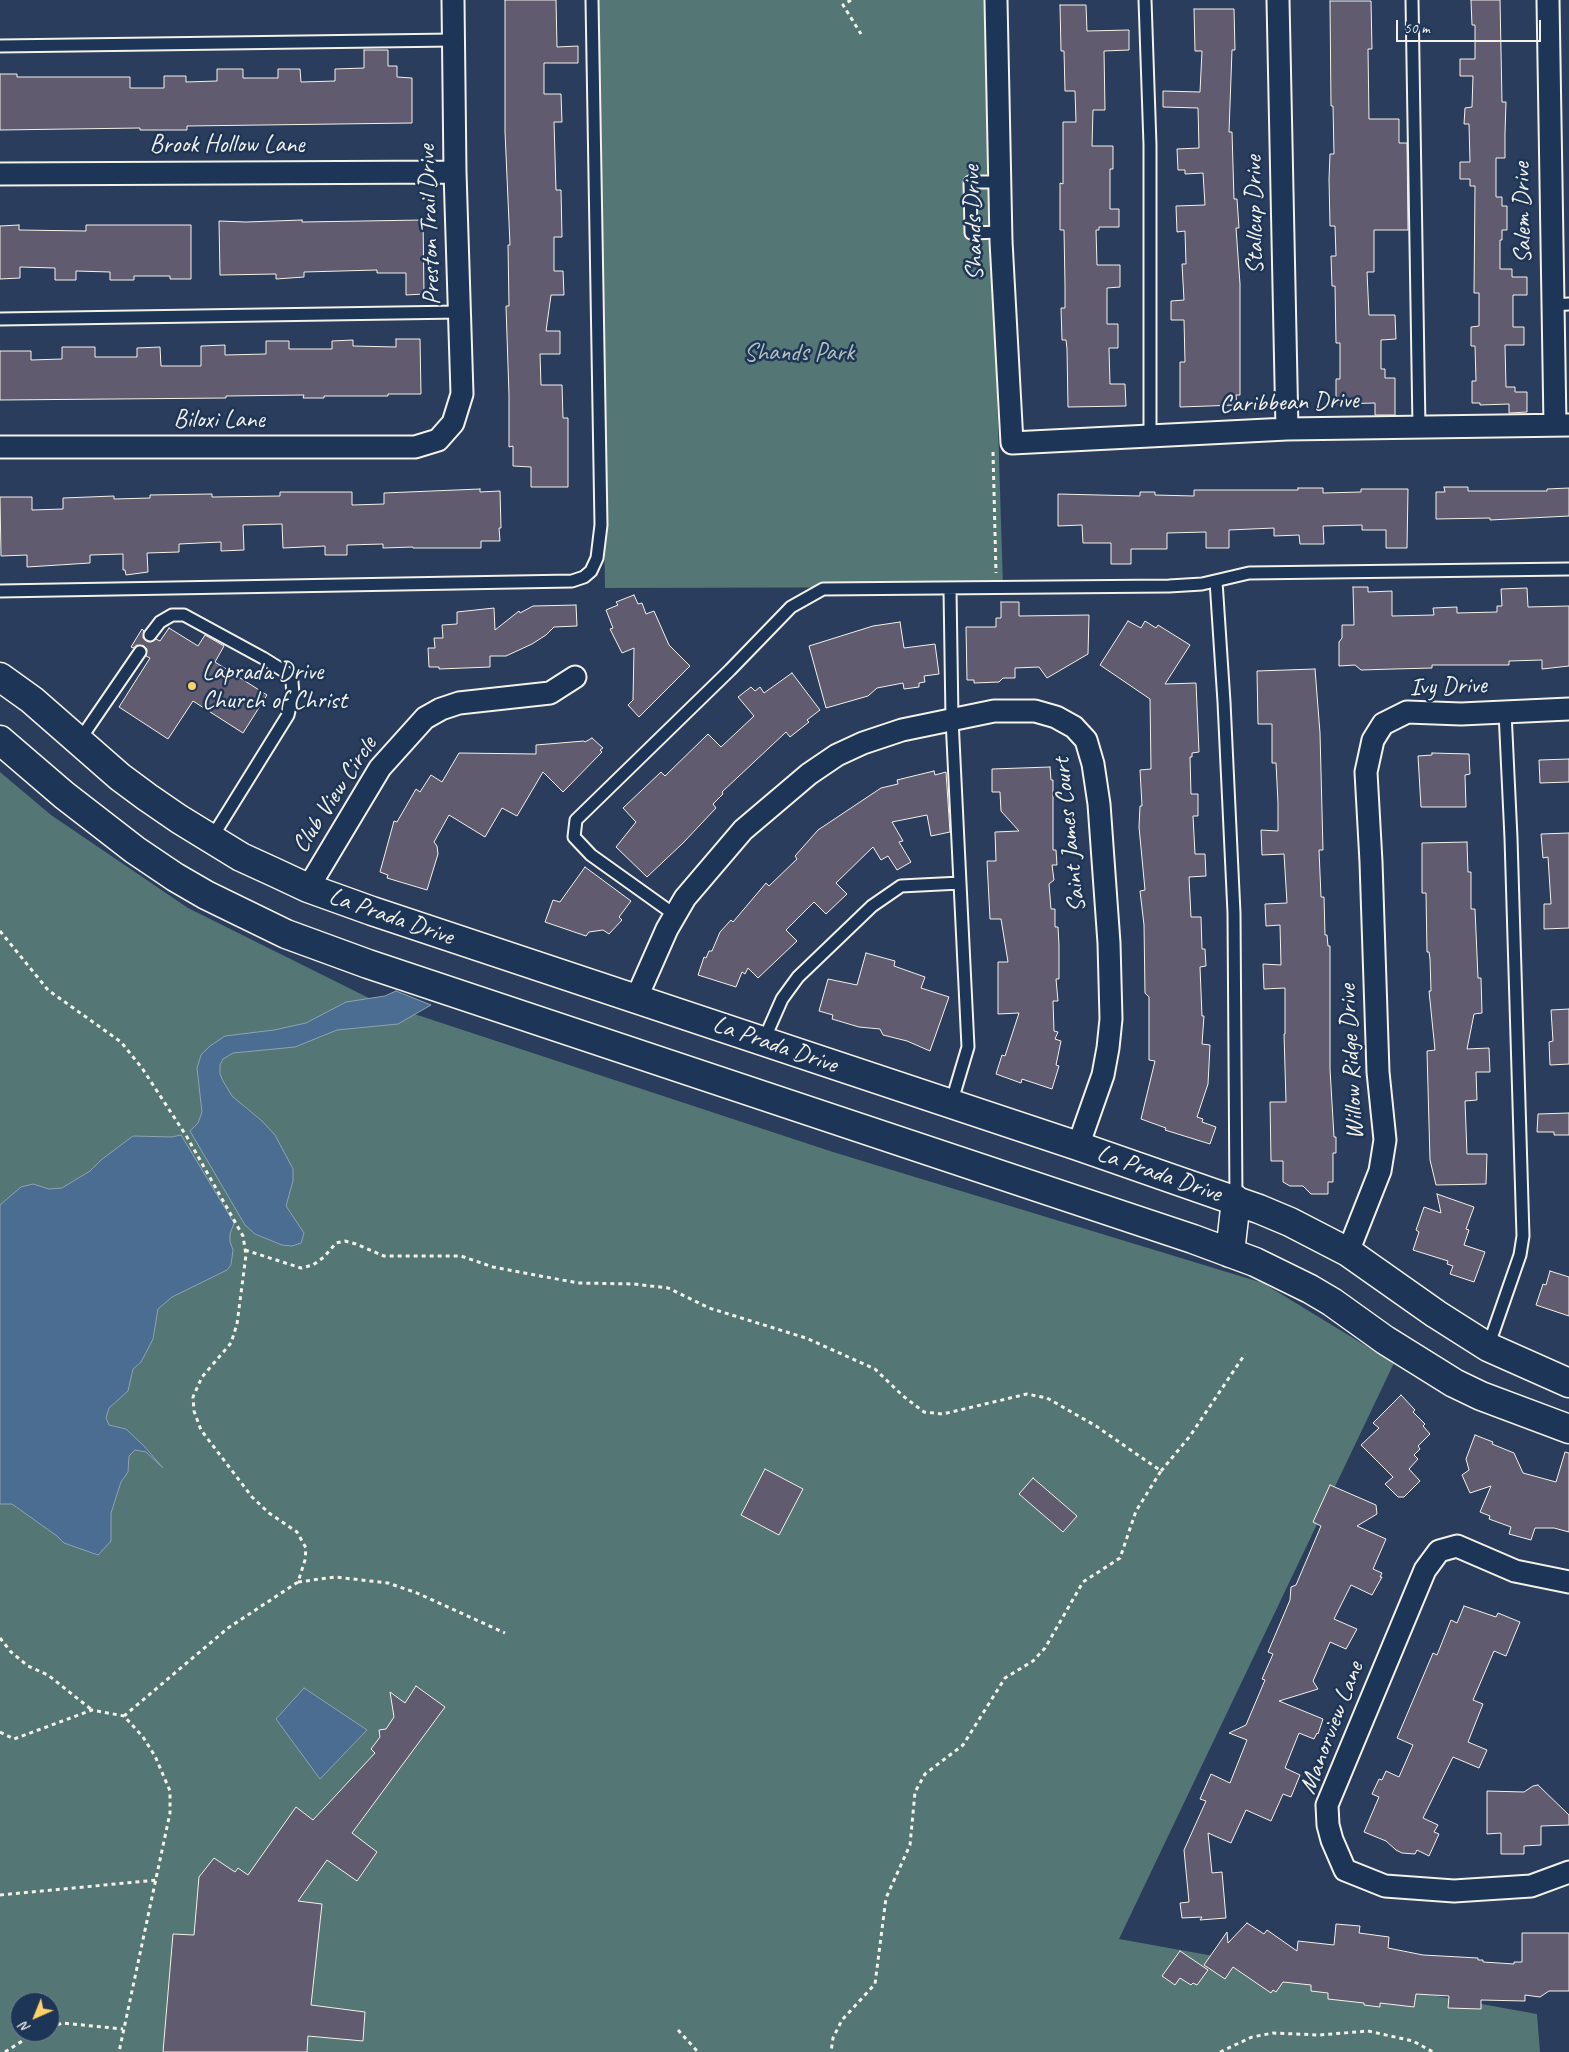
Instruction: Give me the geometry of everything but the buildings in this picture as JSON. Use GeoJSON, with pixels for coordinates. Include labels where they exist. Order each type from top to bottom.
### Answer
{"type":"FeatureCollection","features":[{"type":"Feature","properties":{"kind":"main road","name":"La Prada Drive"},"geometry":{"type":"LineString","coordinates":[[0,676],[32,700],[147,797],[241,857],[308,888],[372,912],[1236,1200],[1290,1222],[1348,1252],[1444,1319],[1488,1347],[1569,1383]]}},
{"type":"Feature","properties":{"kind":"main road","name":"La Prada Drive"},"geometry":{"type":"LineString","coordinates":[[0,740],[72,801],[135,850],[206,895],[286,934],[368,964],[1230,1252],[1310,1289],[1425,1366],[1454,1383],[1481,1396],[1569,1429]]}},
{"type":"Feature","properties":{"kind":"main road"},"geometry":{"type":"LineString","coordinates":[[1230,1252],[1236,1200]]}},
{"type":"Feature","properties":{"kind":"street","name":"Preston Trail Drive"},"geometry":{"type":"LineString","coordinates":[[438,440],[453,423],[462,394],[455,172],[453,0]]}},
{"type":"Feature","properties":{"kind":"street","name":"Shands Drive"},"geometry":{"type":"LineString","coordinates":[[996,0],[1001,232],[1012,443]]}},
{"type":"Feature","properties":{"kind":"street","name":"Stallcup Drive"},"geometry":{"type":"LineString","coordinates":[[1278,0],[1287,429]]}},
{"type":"Feature","properties":{"kind":"street","name":"Salem Drive"},"geometry":{"type":"LineString","coordinates":[[1548,0],[1560,304],[1562,425]]}},
{"type":"Feature","properties":{"kind":"street","name":"Brook Hollow Lane"},"geometry":{"type":"LineString","coordinates":[[0,174],[455,172]]}},
{"type":"Feature","properties":{"kind":"street","name":"Caribbean Drive"},"geometry":{"type":"LineString","coordinates":[[1012,443],[1287,429],[1562,425]]}},
{"type":"Feature","properties":{"kind":"street","name":"Biloxi Lane"},"geometry":{"type":"LineString","coordinates":[[0,447],[415,447],[438,440]]}},
{"type":"Feature","properties":{"kind":"street","name":"Club View Circle"},"geometry":{"type":"LineString","coordinates":[[308,888],[380,768],[425,718],[440,709],[459,703],[550,693],[575,677]]}},
{"type":"Feature","properties":{"kind":"street","name":"Ivy Drive"},"geometry":{"type":"LineString","coordinates":[[1371,862],[1366,772],[1373,740],[1383,724],[1407,712],[1461,714],[1569,709]]}},
{"type":"Feature","properties":{"kind":"street","name":"Saint James Court"},"geometry":{"type":"LineString","coordinates":[[636,999],[675,915],[685,898],[744,830],[809,774],[837,755],[863,743],[902,730],[994,711],[1036,711],[1074,727],[1086,740],[1093,764],[1100,804],[1109,943],[1110,1019],[1103,1075],[1078,1146]]}},
{"type":"Feature","properties":{"kind":"street","name":"Willow Ridge Drive"},"geometry":{"type":"LineString","coordinates":[[1348,1252],[1380,1171],[1384,1140],[1378,1072],[1371,862]]}},
{"type":"Feature","properties":{"kind":"street","name":"Manorview Lane"},"geometry":{"type":"LineString","coordinates":[[1569,1582],[1515,1571],[1457,1546],[1439,1551],[1425,1570],[1327,1805],[1328,1824],[1332,1840],[1345,1870],[1385,1886],[1454,1892],[1531,1886],[1569,1872]]}},
{"type":"Feature","properties":{"kind":"lane"},"geometry":{"type":"LineString","coordinates":[[0,591],[572,580],[584,577],[590,571],[597,558],[601,525],[592,0]]}},
{"type":"Feature","properties":{"kind":"lane"},"geometry":{"type":"LineString","coordinates":[[1145,0],[1150,145],[1150,436]]}},
{"type":"Feature","properties":{"kind":"lane"},"geometry":{"type":"LineString","coordinates":[[1412,0],[1419,427]]}},
{"type":"Feature","properties":{"kind":"lane"},"geometry":{"type":"LineString","coordinates":[[0,46],[453,40]]}},
{"type":"Feature","properties":{"kind":"lane"},"geometry":{"type":"LineString","coordinates":[[1000,182],[970,182],[971,233],[1001,232]]}},
{"type":"Feature","properties":{"kind":"lane"},"geometry":{"type":"LineString","coordinates":[[0,319],[460,312]]}},
{"type":"Feature","properties":{"kind":"lane"},"geometry":{"type":"LineString","coordinates":[[675,915],[591,855],[574,837],[576,820],[730,670],[791,607],[823,589],[1169,586],[1202,584],[1249,574],[1569,569]]}},
{"type":"Feature","properties":{"kind":"lane"},"geometry":{"type":"LineString","coordinates":[[1216,581],[1234,912],[1236,1200]]}},
{"type":"Feature","properties":{"kind":"lane"},"geometry":{"type":"LineString","coordinates":[[950,589],[952,719],[968,1047],[951,1104]]}},
{"type":"Feature","properties":{"kind":"lane"},"geometry":{"type":"LineString","coordinates":[[150,635],[160,622],[172,615],[184,615],[263,658],[287,673],[292,682],[294,694],[288,715],[211,839]]}},
{"type":"Feature","properties":{"kind":"lane"},"geometry":{"type":"LineString","coordinates":[[79,741],[140,652]]}},
{"type":"Feature","properties":{"kind":"lane"},"geometry":{"type":"LineString","coordinates":[[1488,1347],[1520,1255],[1523,1236],[1512,838],[1505,712]]}},
{"type":"Feature","properties":{"kind":"lane"},"geometry":{"type":"LineString","coordinates":[[763,1042],[782,999],[798,977],[872,906],[901,886],[960,883]]}},
{"type":"Feature","properties":{"kind":"path"},"geometry":{"type":"LineString","coordinates":[[851,0],[846,1],[843,5],[861,34]]}},
{"type":"Feature","properties":{"kind":"path"},"geometry":{"type":"LineString","coordinates":[[0,930],[48,990],[121,1042],[142,1068],[187,1137],[243,1236],[246,1255],[236,1324],[231,1343],[202,1377],[193,1397],[194,1411],[201,1430],[252,1497],[269,1513],[297,1532],[303,1541],[306,1548],[305,1560],[298,1582]]}},
{"type":"Feature","properties":{"kind":"path"},"geometry":{"type":"LineString","coordinates":[[245,1250],[301,1268],[314,1264],[336,1243],[345,1242],[356,1244],[384,1256],[461,1256],[493,1266],[578,1283],[634,1284],[668,1288],[709,1308],[806,1338],[875,1369],[903,1396],[924,1412],[943,1414],[1027,1394],[1047,1398],[1096,1426],[1161,1471]]}},
{"type":"Feature","properties":{"kind":"path"},"geometry":{"type":"LineString","coordinates":[[831,2052],[833,2038],[842,2020],[875,1984],[886,1898],[910,1845],[915,1792],[925,1774],[963,1745],[1005,1678],[1033,1661],[1045,1648],[1084,1582],[1120,1558],[1136,1511],[1161,1471],[1190,1436],[1244,1354]]}},
{"type":"Feature","properties":{"kind":"path"},"geometry":{"type":"LineString","coordinates":[[124,1716],[228,1628],[298,1582],[335,1577],[388,1583],[418,1593],[505,1633]]}},
{"type":"Feature","properties":{"kind":"path"},"geometry":{"type":"LineString","coordinates":[[0,1638],[11,1652],[28,1666],[48,1675],[92,1710],[124,1716],[143,1737],[156,1756],[170,1791],[170,1813],[157,1880],[119,2052]]}},
{"type":"Feature","properties":{"kind":"path"},"geometry":{"type":"LineString","coordinates":[[0,1732],[14,1739],[92,1710]]}},
{"type":"Feature","properties":{"kind":"path"},"geometry":{"type":"LineString","coordinates":[[0,1895],[157,1880]]}},
{"type":"Feature","properties":{"kind":"path"},"geometry":{"type":"LineString","coordinates":[[60,2024],[123,2029]]}},
{"type":"Feature","properties":{"kind":"path"},"geometry":{"type":"LineString","coordinates":[[678,2030],[698,2052]]}},
{"type":"Feature","properties":{"kind":"path"},"geometry":{"type":"LineString","coordinates":[[1220,2052],[1252,2036],[1273,2033],[1319,2035],[1368,2031],[1414,2041],[1433,2052]]}},
{"type":"Feature","properties":{"kind":"path"},"geometry":{"type":"LineString","coordinates":[[5,2052],[21,2042]]}},
{"type":"Feature","properties":{"kind":"green space","name":"Shands Park"},"geometry":{"type":"Polygon","coordinates":[[[596,0],[985,0],[1003,587],[605,588],[596,0]]]}},
{"type":"Feature","properties":{"kind":"green space"},"geometry":{"type":"Polygon","coordinates":[[[0,772],[51,815],[188,908],[375,1001],[833,1152],[1263,1283],[1394,1363],[1119,1939],[1537,2014],[1540,2052],[0,2052],[0,772]]]}},
{"type":"Feature","properties":{"kind":"water"},"geometry":{"type":"Polygon","coordinates":[[[396,991],[431,1005],[398,1024],[337,1030],[295,1047],[233,1053],[223,1059],[220,1065],[220,1074],[232,1096],[262,1121],[275,1135],[293,1169],[293,1181],[286,1206],[304,1233],[301,1243],[292,1246],[282,1245],[255,1234],[245,1225],[190,1131],[198,1123],[202,1112],[197,1068],[201,1055],[225,1036],[274,1030],[306,1023],[346,1002],[385,996],[396,991]]]}},
{"type":"Feature","properties":{"kind":"water"},"geometry":{"type":"Polygon","coordinates":[[[181,1135],[234,1223],[230,1234],[233,1250],[231,1265],[227,1270],[172,1297],[158,1309],[153,1339],[141,1362],[133,1369],[128,1391],[109,1408],[106,1418],[109,1425],[126,1429],[163,1468],[146,1452],[135,1450],[129,1456],[128,1472],[121,1482],[111,1513],[111,1541],[98,1555],[64,1543],[12,1504],[0,1504],[0,1205],[21,1187],[33,1184],[49,1189],[62,1188],[90,1171],[101,1160],[133,1136],[172,1137],[181,1135]]]}},
{"type":"Feature","properties":{"kind":"water"},"geometry":{"type":"Polygon","coordinates":[[[304,1688],[367,1730],[320,1779],[276,1719],[304,1688]]]}},
{"type":"Feature","properties":{"kind":"place","name":"Laprada Drive Church of Christ"},"geometry":{"type":"Point","coordinates":[192,686]}}]}
